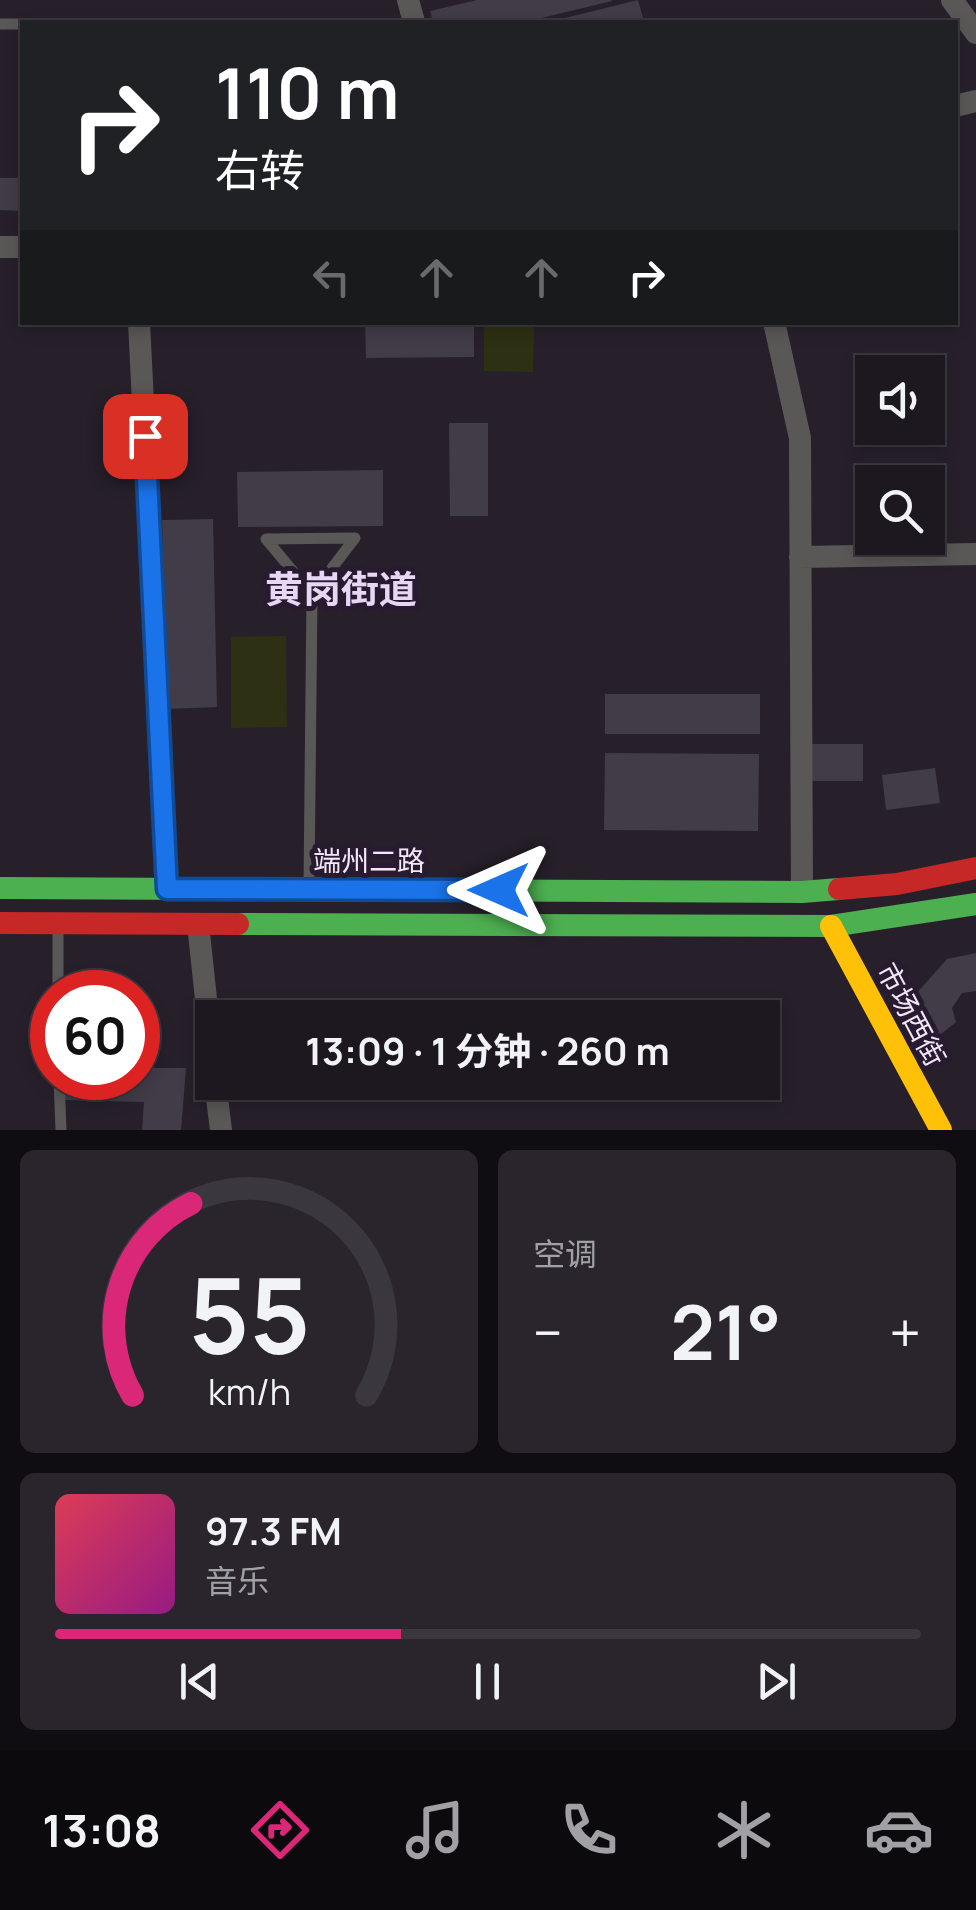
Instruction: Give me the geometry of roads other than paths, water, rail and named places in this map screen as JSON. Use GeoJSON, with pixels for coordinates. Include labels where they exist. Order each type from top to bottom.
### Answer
{"type":"FeatureCollection","features":[{"type":"Feature","properties":{"kind":"main road","name":"端州二路"},"geometry":{"type":"LineString","coordinates":[[0,888],[802,892],[896,884],[976,868]]}},
{"type":"Feature","properties":{"kind":"main road"},"geometry":{"type":"LineString","coordinates":[[0,924],[831,926],[976,904]]}},
{"type":"Feature","properties":{"kind":"main road","name":"市场西街"},"geometry":{"type":"LineString","coordinates":[[831,926],[941,1130]]}},
{"type":"Feature","properties":{"kind":"street"},"geometry":{"type":"LineString","coordinates":[[952,0],[976,32]]}},
{"type":"Feature","properties":{"kind":"street"},"geometry":{"type":"LineString","coordinates":[[140,325],[167,889]]}},
{"type":"Feature","properties":{"kind":"street"},"geometry":{"type":"LineString","coordinates":[[775,325],[800,438],[802,892]]}},
{"type":"Feature","properties":{"kind":"street"},"geometry":{"type":"LineString","coordinates":[[800,557],[976,554]]}},
{"type":"Feature","properties":{"kind":"street"},"geometry":{"type":"LineString","coordinates":[[198,924],[206,1000]]}},
{"type":"Feature","properties":{"kind":"street"},"geometry":{"type":"LineString","coordinates":[[218,1100],[220,1130]]}},
{"type":"Feature","properties":{"kind":"lane"},"geometry":{"type":"LineString","coordinates":[[309,890],[312,594],[356,538],[266,538],[312,594]]}},
{"type":"Feature","properties":{"kind":"lane"},"geometry":{"type":"LineString","coordinates":[[58,924],[58,970]]}},
{"type":"Feature","properties":{"kind":"lane"},"geometry":{"type":"LineString","coordinates":[[60,1100],[61,1130]]}},
{"type":"Feature","properties":{"kind":"district","name":"黄岗街道"},"geometry":{"type":"Point","coordinates":[341,588]}}]}
